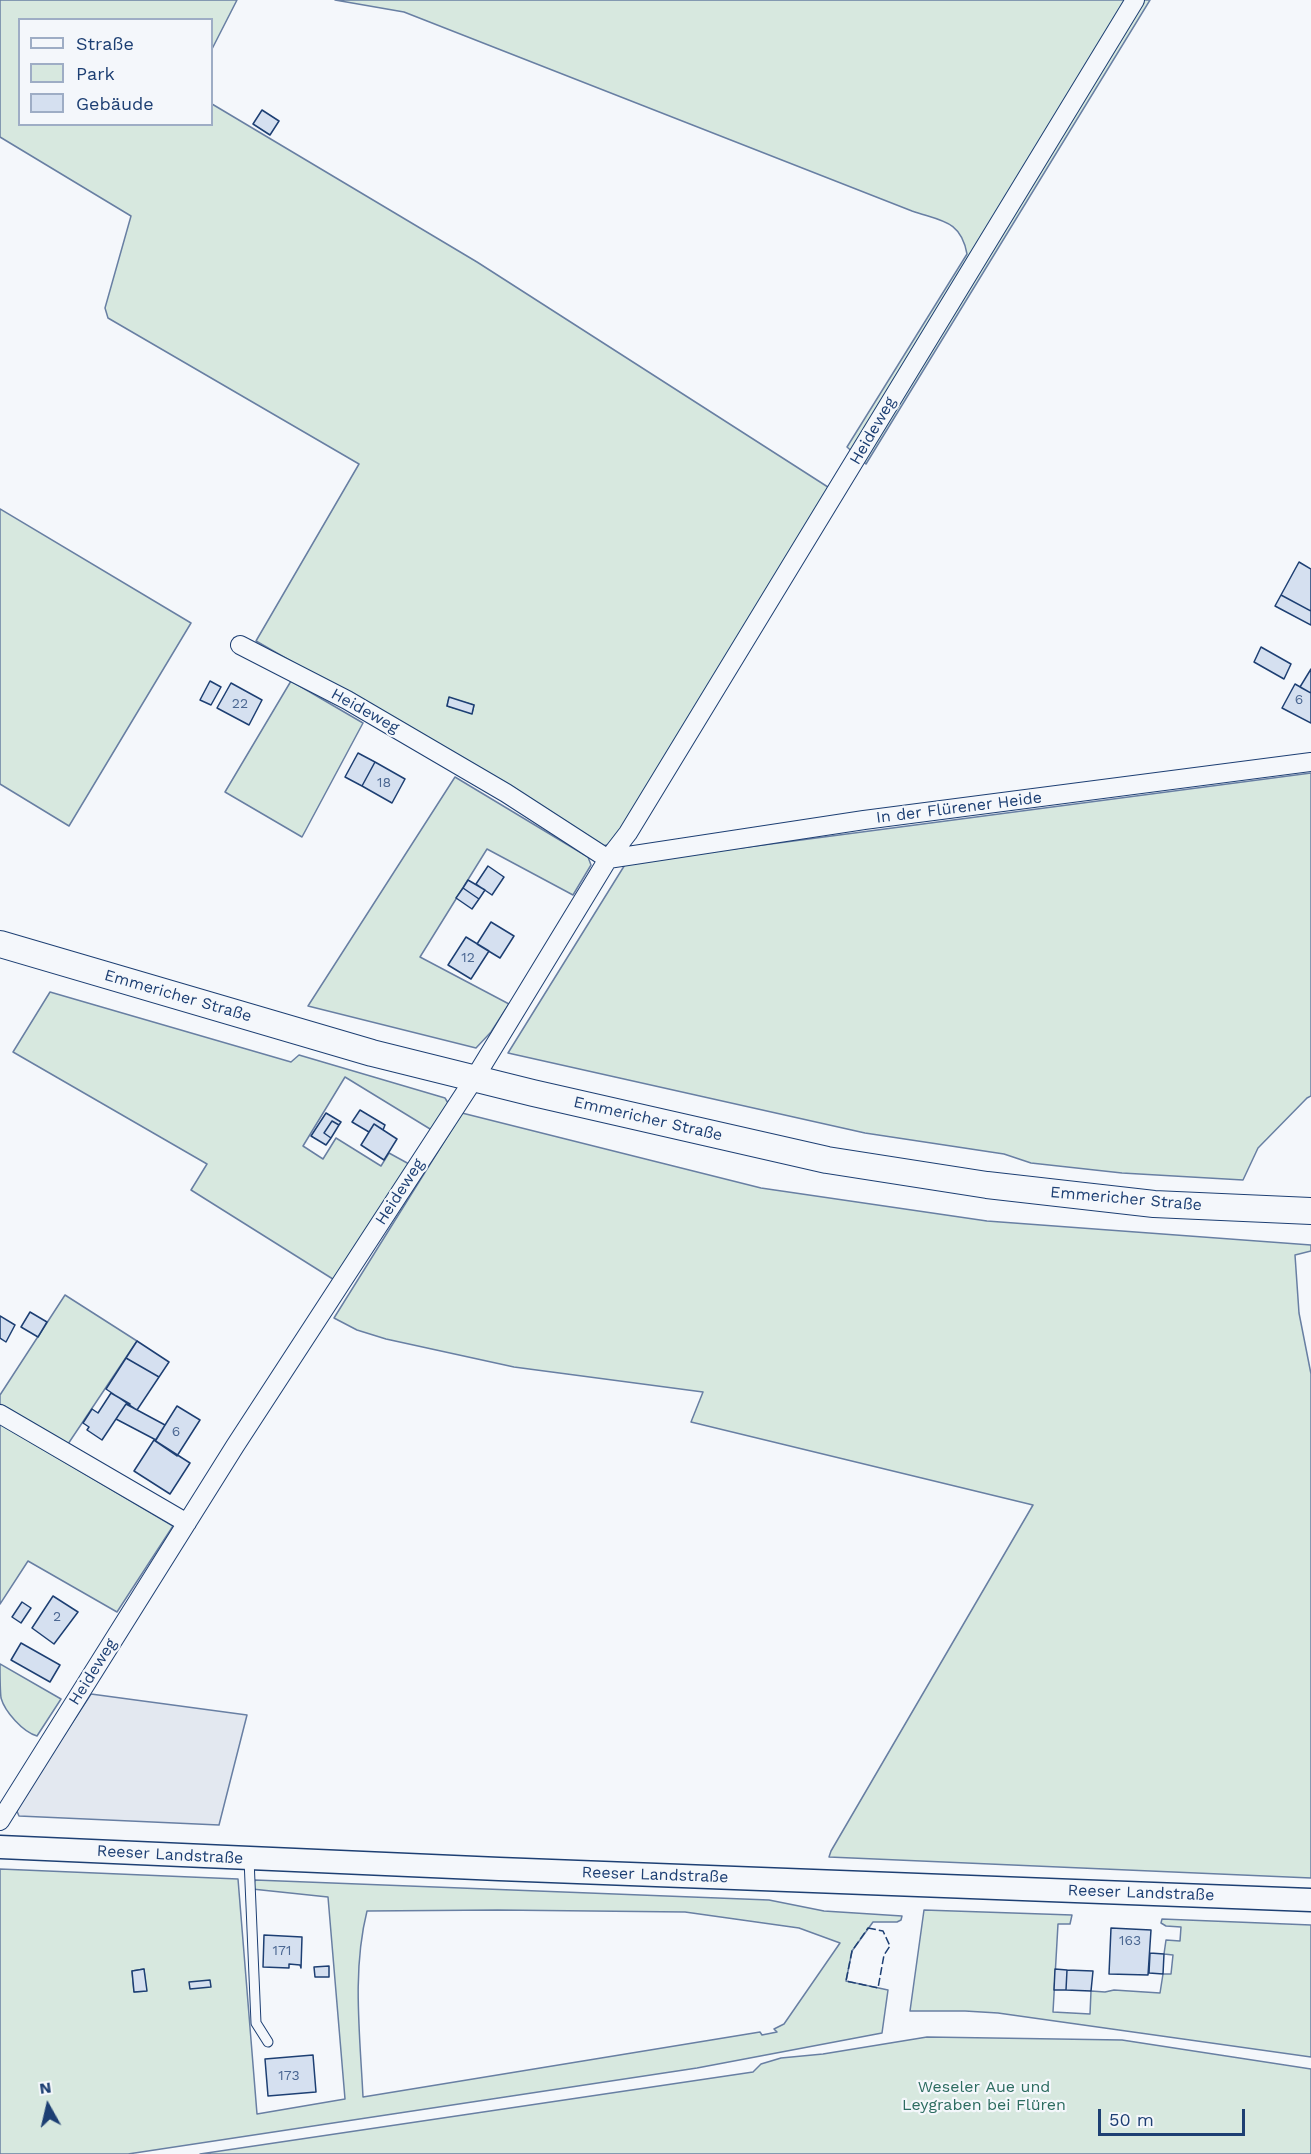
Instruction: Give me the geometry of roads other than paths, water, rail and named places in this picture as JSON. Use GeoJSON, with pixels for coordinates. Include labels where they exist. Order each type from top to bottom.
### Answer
{"type":"FeatureCollection","features":[{"type":"Feature","properties":{"kind":"main road","name":"Emmericher Straße"},"geometry":{"type":"LineString","coordinates":[[0,944],[372,1053],[827,1160],[987,1185],[1154,1204],[1311,1211]]}},
{"type":"Feature","properties":{"kind":"street","name":"Heideweg"},"geometry":{"type":"LineString","coordinates":[[0,1821],[187,1523],[474,1078],[608,859],[628,833],[1135,0]]}},
{"type":"Feature","properties":{"kind":"street","name":"Heideweg"},"geometry":{"type":"LineString","coordinates":[[240,645],[347,700],[507,793],[608,859]]}},
{"type":"Feature","properties":{"kind":"street","name":"In der Flürener Heide"},"geometry":{"type":"LineString","coordinates":[[608,859],[875,819],[1311,762]]}},
{"type":"Feature","properties":{"kind":"street"},"geometry":{"type":"LineString","coordinates":[[0,1414],[187,1523]]}},
{"type":"Feature","properties":{"kind":"street","name":"Reeser Landstraße"},"geometry":{"type":"LineString","coordinates":[[0,1847],[1311,1900]]}},
{"type":"Feature","properties":{"kind":"lane"},"geometry":{"type":"LineString","coordinates":[[249,1858],[256,2023],[268,2042]]}},
{"type":"Feature","properties":{"kind":"park label","name":"Weseler Aue und Leygraben bei Flüren"},"geometry":{"type":"Point","coordinates":[984,2096]}}]}
